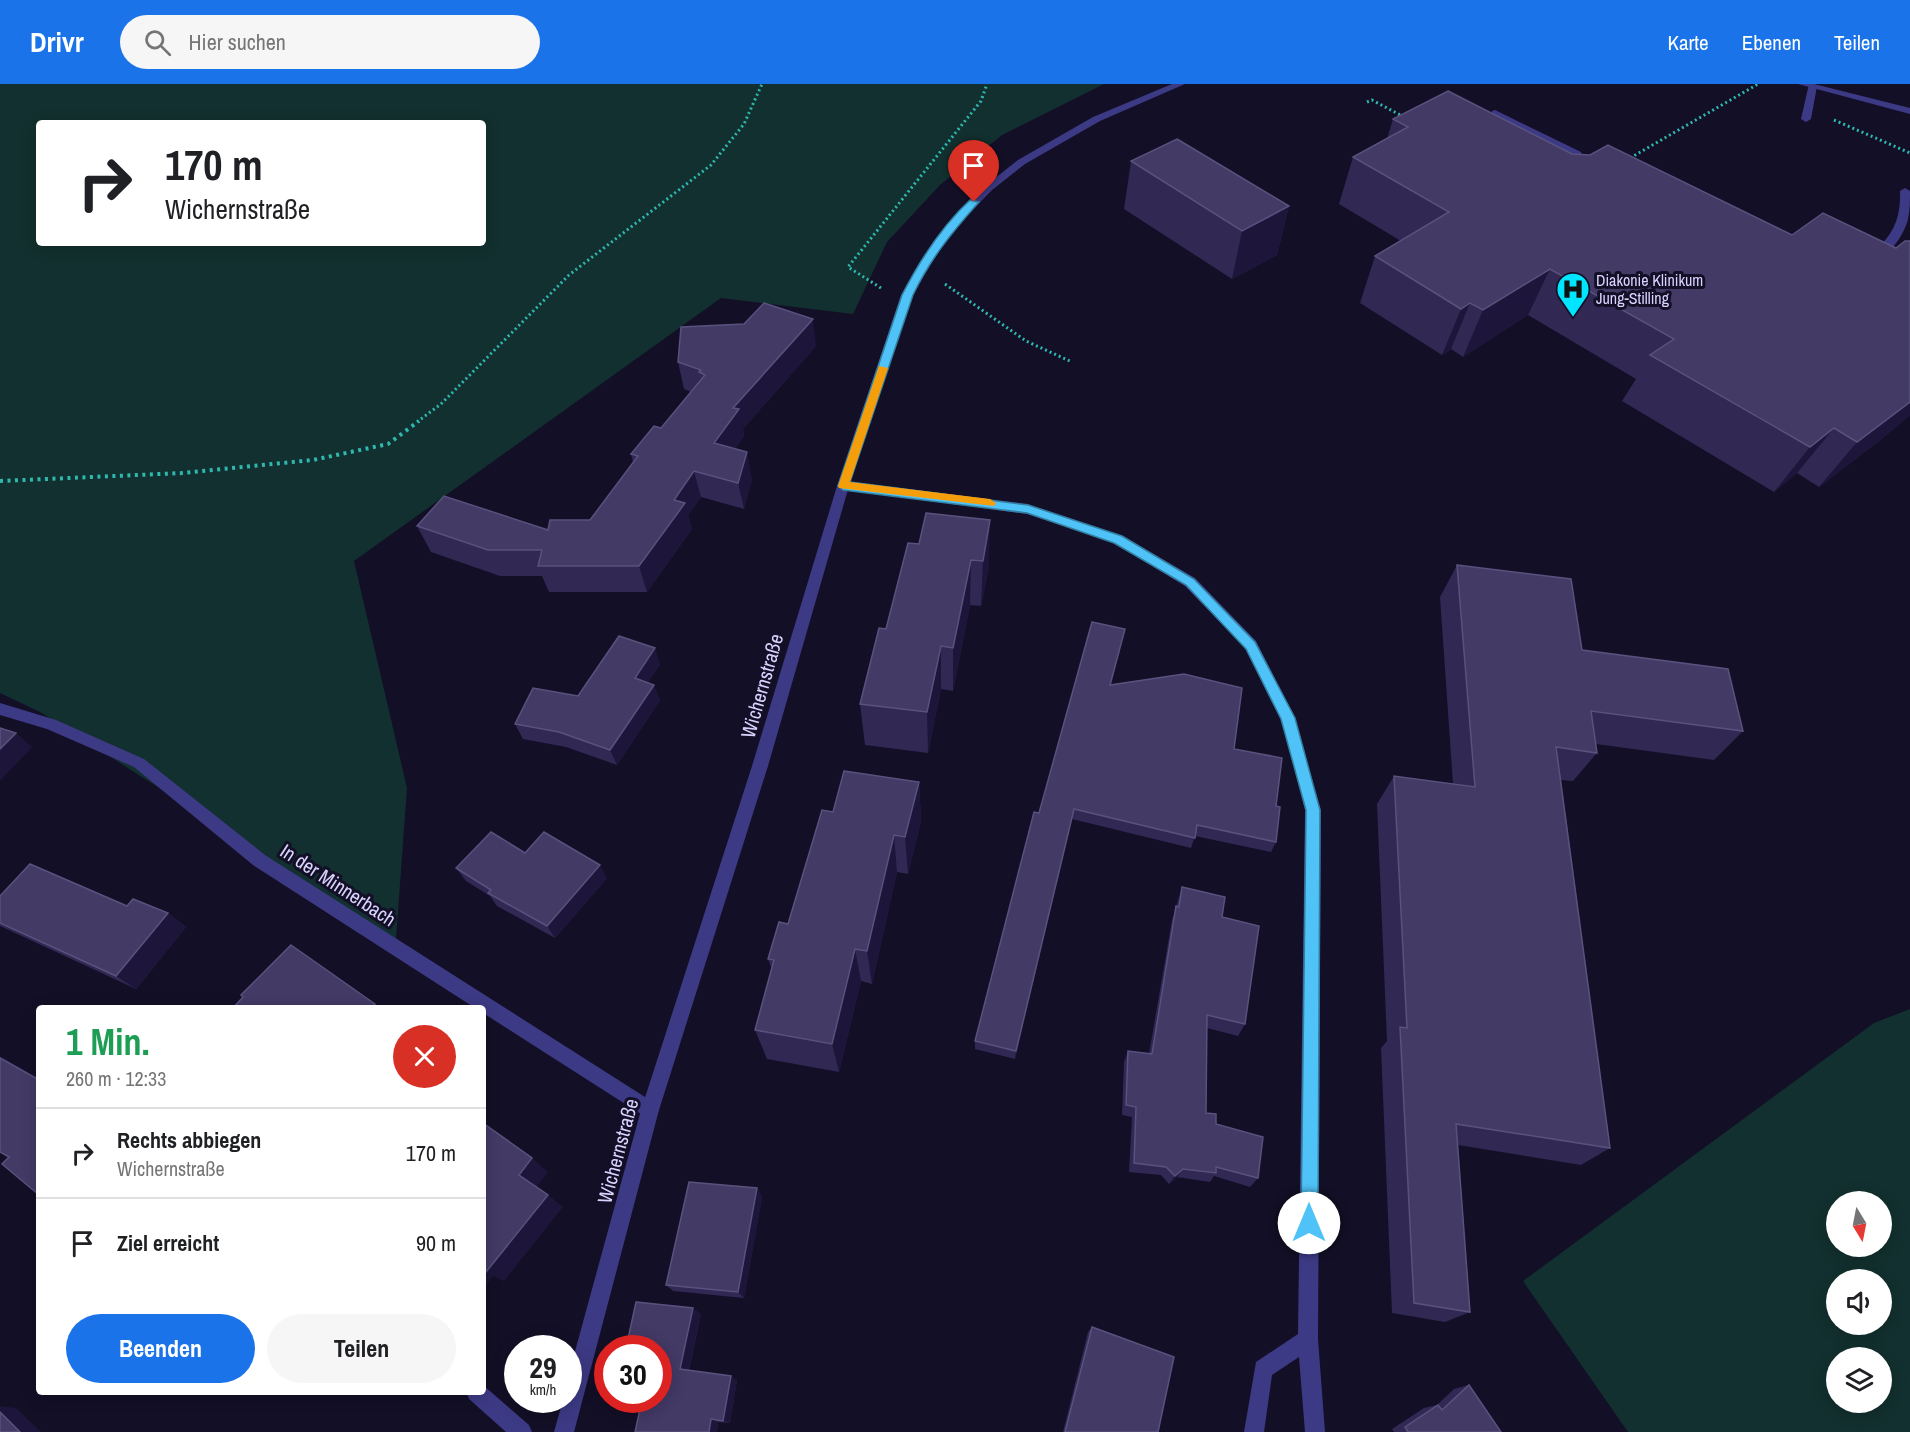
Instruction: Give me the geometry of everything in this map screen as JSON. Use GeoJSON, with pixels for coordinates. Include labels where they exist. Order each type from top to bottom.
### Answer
{"type":"FeatureCollection","features":[{"type":"Feature","properties":{"kind":"street","name":"Wichernstraße"},"geometry":{"type":"LineString","coordinates":[[564,1432],[650,1110],[760,766],[843,486],[905,303],[921,267],[959,216],[1004,174],[1054,139],[1122,106],[1180,84]]}},
{"type":"Feature","properties":{"kind":"street"},"geometry":{"type":"LineString","coordinates":[[1807,115],[1808,85],[1910,111]]}},
{"type":"Feature","properties":{"kind":"street"},"geometry":{"type":"LineString","coordinates":[[1495,113],[1576,154],[1581,165],[1567,173]]}},
{"type":"Feature","properties":{"kind":"street"},"geometry":{"type":"LineString","coordinates":[[1866,263],[1894,242],[1906,213],[1905,190]]}},
{"type":"Feature","properties":{"kind":"street"},"geometry":{"type":"LineString","coordinates":[[843,486],[1028,509],[1118,540],[1190,582],[1251,645],[1288,718],[1313,810],[1308,1339],[1315,1432]]}},
{"type":"Feature","properties":{"kind":"street","name":"In der Minnerbach"},"geometry":{"type":"LineString","coordinates":[[0,709],[51,724],[139,763],[259,860],[486,1005]]}},
{"type":"Feature","properties":{"kind":"street","name":"In der Minnerbach"},"geometry":{"type":"LineString","coordinates":[[486,1005],[650,1110]]}},
{"type":"Feature","properties":{"kind":"street"},"geometry":{"type":"LineString","coordinates":[[1254,1432],[1263,1370],[1308,1339]]}},
{"type":"Feature","properties":{"kind":"street"},"geometry":{"type":"LineString","coordinates":[[479,1395],[522,1432]]}},
{"type":"Feature","properties":{"kind":"path"},"geometry":{"type":"LineString","coordinates":[[0,481],[183,473],[313,460],[388,444],[441,404],[569,275],[711,165],[744,124],[762,84]]}},
{"type":"Feature","properties":{"kind":"path"},"geometry":{"type":"LineString","coordinates":[[905,303],[848,267],[981,101],[987,84]]}},
{"type":"Feature","properties":{"kind":"path"},"geometry":{"type":"LineString","coordinates":[[1628,159],[1758,84]]}},
{"type":"Feature","properties":{"kind":"path"},"geometry":{"type":"LineString","coordinates":[[1367,102],[1372,100],[1408,119]]}},
{"type":"Feature","properties":{"kind":"path"},"geometry":{"type":"LineString","coordinates":[[1807,115],[1910,153]]}},
{"type":"Feature","properties":{"kind":"path"},"geometry":{"type":"LineString","coordinates":[[921,267],[1026,341],[1071,362]]}},
{"type":"Feature","properties":{"kind":"green space"},"geometry":{"type":"Polygon","coordinates":[[[0,84],[1104,84],[1002,135],[940,185],[887,242],[853,314],[721,298],[354,561],[407,788],[396,939],[40,712],[0,693],[0,84]]]}},
{"type":"Feature","properties":{"kind":"green space"},"geometry":{"type":"Polygon","coordinates":[[[1910,1009],[1910,1432],[1628,1432],[1523,1281],[1874,1023],[1910,1009]]]}},
{"type":"Feature","properties":{"kind":"building"},"geometry":{"type":"Polygon","coordinates":[[[1448,91],[1572,154],[1590,155],[1608,145],[1792,235],[1823,213],[1896,248],[1905,241],[1910,241],[1910,402],[1857,442],[1834,428],[1810,447],[1650,355],[1674,339],[1550,269],[1483,310],[1470,303],[1461,309],[1375,256],[1449,212],[1353,157],[1408,127],[1393,119],[1448,91]]]}},
{"type":"Feature","properties":{"kind":"building"},"geometry":{"type":"Polygon","coordinates":[[[1177,139],[1289,206],[1242,231],[1131,161],[1177,139]]]}},
{"type":"Feature","properties":{"kind":"building"},"geometry":{"type":"Polygon","coordinates":[[[764,303],[813,319],[733,408],[739,409],[714,443],[747,452],[738,483],[694,471],[674,500],[685,503],[639,566],[538,566],[542,550],[488,550],[417,526],[444,496],[548,530],[550,520],[590,520],[638,456],[631,454],[654,426],[661,428],[705,375],[699,372],[701,370],[678,362],[681,327],[744,324],[764,303]]]}},
{"type":"Feature","properties":{"kind":"building"},"geometry":{"type":"Polygon","coordinates":[[[926,513],[990,520],[983,561],[971,560],[953,648],[941,646],[927,712],[860,704],[879,628],[886,629],[908,543],[919,544],[926,513]]]}},
{"type":"Feature","properties":{"kind":"building"},"geometry":{"type":"Polygon","coordinates":[[[1457,565],[1571,579],[1582,650],[1728,669],[1743,731],[1591,711],[1597,753],[1556,747],[1610,1148],[1456,1124],[1470,1312],[1414,1303],[1400,1027],[1407,1028],[1394,776],[1475,787],[1457,565]]]}},
{"type":"Feature","properties":{"kind":"building"},"geometry":{"type":"Polygon","coordinates":[[[1092,622],[1125,629],[1110,685],[1184,674],[1242,688],[1234,749],[1282,758],[1276,806],[1280,807],[1276,842],[1197,825],[1195,838],[1074,809],[1016,1051],[975,1041],[1034,812],[1039,813],[1092,622]]]}},
{"type":"Feature","properties":{"kind":"building"},"geometry":{"type":"Polygon","coordinates":[[[619,636],[655,648],[635,678],[654,685],[610,750],[559,732],[515,724],[533,688],[578,696],[619,636]]]}},
{"type":"Feature","properties":{"kind":"building"},"geometry":{"type":"Polygon","coordinates":[[[0,728],[16,733],[0,749],[0,728]]]}},
{"type":"Feature","properties":{"kind":"building"},"geometry":{"type":"Polygon","coordinates":[[[844,771],[919,782],[905,837],[894,835],[867,951],[855,949],[832,1044],[755,1030],[774,960],[768,959],[779,922],[788,924],[822,810],[833,812],[844,771]]]}},
{"type":"Feature","properties":{"kind":"building"},"geometry":{"type":"Polygon","coordinates":[[[491,832],[525,853],[544,832],[600,865],[547,926],[488,893],[491,890],[456,868],[491,832]]]}},
{"type":"Feature","properties":{"kind":"building"},"geometry":{"type":"Polygon","coordinates":[[[30,864],[127,906],[133,899],[168,913],[116,976],[0,923],[0,896],[30,864]]]}},
{"type":"Feature","properties":{"kind":"building"},"geometry":{"type":"Polygon","coordinates":[[[1182,887],[1225,897],[1222,917],[1259,926],[1245,1024],[1207,1015],[1206,1113],[1216,1114],[1216,1124],[1263,1137],[1258,1178],[1216,1167],[1216,1173],[1183,1169],[1175,1176],[1166,1167],[1134,1163],[1136,1107],[1126,1105],[1128,1051],[1152,1054],[1176,906],[1179,907],[1182,887]]]}},
{"type":"Feature","properties":{"kind":"building"},"geometry":{"type":"Polygon","coordinates":[[[291,945],[375,1004],[236,1005],[243,997],[241,995],[291,945]]]}},
{"type":"Feature","properties":{"kind":"building"},"geometry":{"type":"Polygon","coordinates":[[[0,1058],[36,1078],[36,1192],[2,1164],[9,1157],[0,1152],[0,1058]]]}},
{"type":"Feature","properties":{"kind":"building"},"geometry":{"type":"Polygon","coordinates":[[[486,1125],[532,1158],[519,1175],[548,1195],[486,1272],[486,1125]]]}},
{"type":"Feature","properties":{"kind":"building"},"geometry":{"type":"Polygon","coordinates":[[[689,1182],[757,1188],[738,1292],[666,1285],[689,1182]]]}},
{"type":"Feature","properties":{"kind":"building"},"geometry":{"type":"Polygon","coordinates":[[[636,1302],[693,1308],[680,1369],[731,1376],[723,1421],[711,1419],[709,1432],[635,1432],[639,1413],[672,1413],[672,1335],[629,1335],[636,1302]]]}},
{"type":"Feature","properties":{"kind":"building"},"geometry":{"type":"Polygon","coordinates":[[[1092,1327],[1174,1357],[1158,1432],[1065,1432],[1092,1327]]]}},
{"type":"Feature","properties":{"kind":"building"},"geometry":{"type":"Polygon","coordinates":[[[1469,1385],[1501,1432],[1408,1432],[1405,1427],[1438,1405],[1442,1410],[1469,1385]]]}},
{"type":"Feature","properties":{"kind":"building"},"geometry":{"type":"Polygon","coordinates":[[[0,1412],[20,1432],[0,1432],[0,1412]]]}},
{"type":"Feature","properties":{"kind":"slow traffic"},"geometry":{"type":"LineString","coordinates":[[883,368],[843,486],[990,503]]}},
{"type":"Feature","properties":{"kind":"place","name":"Diakonie Klinikum Jung-Stilling"},"geometry":{"type":"Point","coordinates":[1573,318]}},
{"type":"Feature","properties":{"kind":"route"},"geometry":{"type":"LineString","coordinates":[[974,202],[959,216],[921,267],[908,295],[843,486],[932,495],[1028,509],[1118,540],[1190,582],[1251,645],[1288,718],[1313,810],[1309,1223]]}}]}
